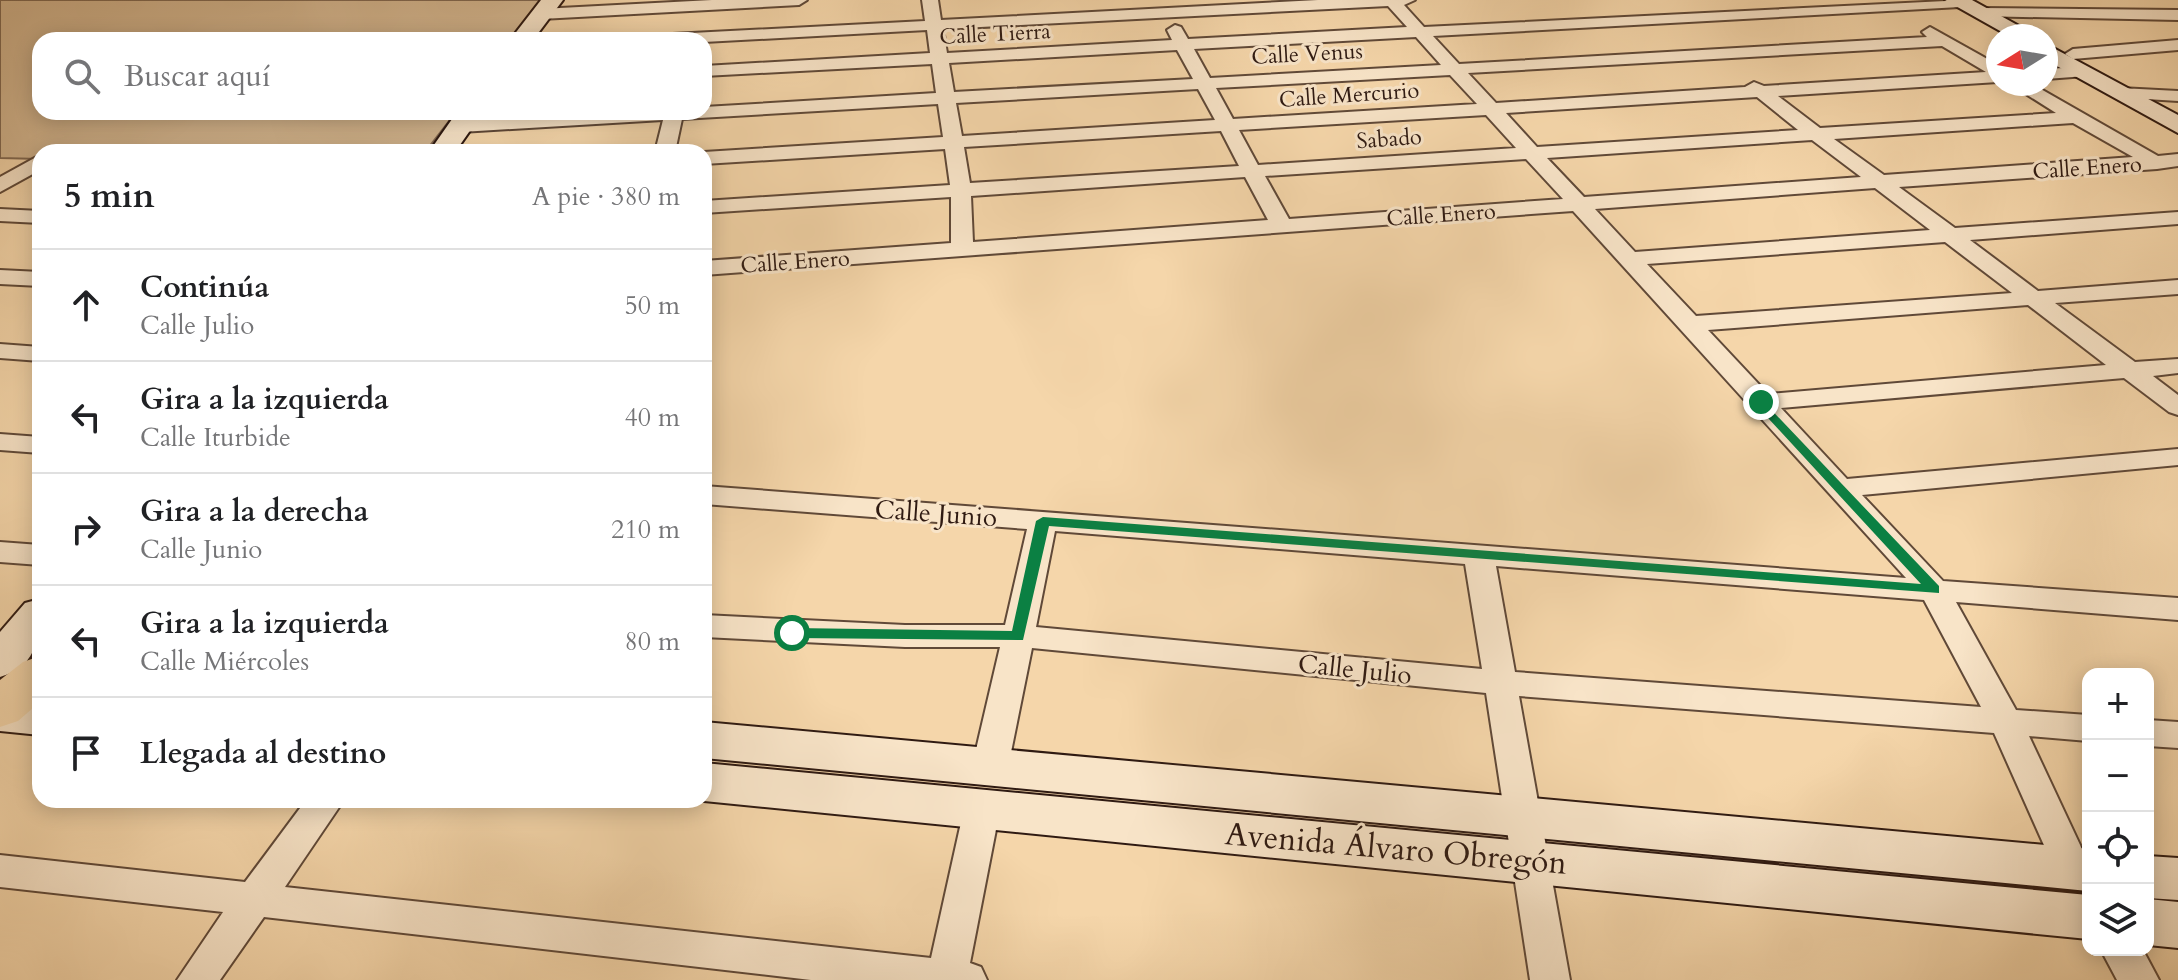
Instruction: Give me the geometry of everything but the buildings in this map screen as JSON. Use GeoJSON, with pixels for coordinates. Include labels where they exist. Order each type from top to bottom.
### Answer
{"type":"FeatureCollection","features":[{"type":"Feature","properties":{"kind":"main road"},"geometry":{"type":"LineString","coordinates":[[0,664],[32,670]]}},
{"type":"Feature","properties":{"kind":"main road"},"geometry":{"type":"LineString","coordinates":[[0,711],[32,680]]}},
{"type":"Feature","properties":{"kind":"street"},"geometry":{"type":"LineString","coordinates":[[527,32],[546,7],[799,0]]}},
{"type":"Feature","properties":{"kind":"street"},"geometry":{"type":"LineString","coordinates":[[930,0],[961,190],[962,249]]}},
{"type":"Feature","properties":{"kind":"street"},"geometry":{"type":"LineString","coordinates":[[1392,0],[1934,590],[2005,721],[2082,878]]}},
{"type":"Feature","properties":{"kind":"street"},"geometry":{"type":"LineString","coordinates":[[712,38],[934,25],[1161,6],[1408,0]]}},
{"type":"Feature","properties":{"kind":"street"},"geometry":{"type":"LineString","coordinates":[[1641,0],[2178,407]]}},
{"type":"Feature","properties":{"kind":"street"},"geometry":{"type":"LineString","coordinates":[[2081,0],[2110,15]]}},
{"type":"Feature","properties":{"kind":"street"},"geometry":{"type":"LineString","coordinates":[[1958,1],[2003,24]]}},
{"type":"Feature","properties":{"kind":"street","name":"Calle Tierra"},"geometry":{"type":"LineString","coordinates":[[712,71],[1958,1]]}},
{"type":"Feature","properties":{"kind":"street"},"geometry":{"type":"LineString","coordinates":[[690,32],[697,3]]}},
{"type":"Feature","properties":{"kind":"street"},"geometry":{"type":"LineString","coordinates":[[1881,3],[1986,67]]}},
{"type":"Feature","properties":{"kind":"street"},"geometry":{"type":"LineString","coordinates":[[1161,6],[1282,226]]}},
{"type":"Feature","properties":{"kind":"street"},"geometry":{"type":"LineString","coordinates":[[1982,13],[2178,15]]}},
{"type":"Feature","properties":{"kind":"street","name":"Calle Venus"},"geometry":{"type":"LineString","coordinates":[[712,111],[1945,41]]}},
{"type":"Feature","properties":{"kind":"street"},"geometry":{"type":"LineString","coordinates":[[2058,70],[2076,63],[2178,45]]}},
{"type":"Feature","properties":{"kind":"street"},"geometry":{"type":"LineString","coordinates":[[2058,52],[2120,93],[2178,125]]}},
{"type":"Feature","properties":{"kind":"street"},"geometry":{"type":"LineString","coordinates":[[2058,56],[2149,95],[2178,111]]}},
{"type":"Feature","properties":{"kind":"street","name":"Calle Mercurio"},"geometry":{"type":"LineString","coordinates":[[712,158],[1761,92],[1986,75]]}},
{"type":"Feature","properties":{"kind":"street"},"geometry":{"type":"LineString","coordinates":[[2120,93],[2178,96]]}},
{"type":"Feature","properties":{"kind":"street"},"geometry":{"type":"LineString","coordinates":[[2040,96],[2178,176]]}},
{"type":"Feature","properties":{"kind":"street","name":"Sabado"},"geometry":{"type":"LineString","coordinates":[[712,206],[2076,117]]}},
{"type":"Feature","properties":{"kind":"street"},"geometry":{"type":"LineString","coordinates":[[448,144],[465,120]]}},
{"type":"Feature","properties":{"kind":"street"},"geometry":{"type":"LineString","coordinates":[[667,144],[672,120]]}},
{"type":"Feature","properties":{"kind":"street"},"geometry":{"type":"LineString","coordinates":[[0,160],[32,161]]}},
{"type":"Feature","properties":{"kind":"street","name":"Calle Enero"},"geometry":{"type":"LineString","coordinates":[[712,267],[2178,160]]}},
{"type":"Feature","properties":{"kind":"street"},"geometry":{"type":"LineString","coordinates":[[0,186],[32,166]]}},
{"type":"Feature","properties":{"kind":"street"},"geometry":{"type":"LineString","coordinates":[[0,215],[32,217]]}},
{"type":"Feature","properties":{"kind":"street"},"geometry":{"type":"LineString","coordinates":[[1628,259],[2178,218]]}},
{"type":"Feature","properties":{"kind":"street"},"geometry":{"type":"LineString","coordinates":[[0,277],[32,279]]}},
{"type":"Feature","properties":{"kind":"street"},"geometry":{"type":"LineString","coordinates":[[1689,324],[2178,287]]}},
{"type":"Feature","properties":{"kind":"street"},"geometry":{"type":"LineString","coordinates":[[0,351],[32,353]]}},
{"type":"Feature","properties":{"kind":"street"},"geometry":{"type":"LineString","coordinates":[[1761,402],[2178,366]]}},
{"type":"Feature","properties":{"kind":"street"},"geometry":{"type":"LineString","coordinates":[[0,442],[32,444]]}},
{"type":"Feature","properties":{"kind":"street"},"geometry":{"type":"LineString","coordinates":[[1840,488],[2178,457]]}},
{"type":"Feature","properties":{"kind":"street","name":"Calle Junio"},"geometry":{"type":"LineString","coordinates":[[712,496],[2178,609]]}},
{"type":"Feature","properties":{"kind":"street"},"geometry":{"type":"LineString","coordinates":[[0,871],[953,979],[986,788],[1043,521]]}},
{"type":"Feature","properties":{"kind":"street"},"geometry":{"type":"LineString","coordinates":[[0,552],[32,554]]}},
{"type":"Feature","properties":{"kind":"street"},"geometry":{"type":"LineString","coordinates":[[1479,555],[1550,980]]}},
{"type":"Feature","properties":{"kind":"street"},"geometry":{"type":"LineString","coordinates":[[0,664],[32,623]]}},
{"type":"Feature","properties":{"kind":"street","name":"Calle Julio"},"geometry":{"type":"LineString","coordinates":[[712,626],[876,635],[1018,636],[1500,683],[2082,727]]}},
{"type":"Feature","properties":{"kind":"street"},"geometry":{"type":"LineString","coordinates":[[0,711],[32,717]]}},
{"type":"Feature","properties":{"kind":"street"},"geometry":{"type":"LineString","coordinates":[[2154,733],[2178,735]]}},
{"type":"Feature","properties":{"kind":"street","name":"Avenida Álvaro Obregón"},"geometry":{"type":"LineString","coordinates":[[712,741],[986,788]]}},
{"type":"Feature","properties":{"kind":"street","name":"Avenida Álvaro Obregón"},"geometry":{"type":"LineString","coordinates":[[712,782],[986,788],[1526,838],[2082,882]]}},
{"type":"Feature","properties":{"kind":"street"},"geometry":{"type":"LineString","coordinates":[[197,980],[320,808]]}},
{"type":"Feature","properties":{"kind":"street","name":"Avenida Álvaro Obregón"},"geometry":{"type":"LineString","coordinates":[[1526,838],[2082,916]]}},
{"type":"Feature","properties":{"kind":"street"},"geometry":{"type":"LineString","coordinates":[[2154,877],[2178,879]]}},
{"type":"Feature","properties":{"kind":"street"},"geometry":{"type":"LineString","coordinates":[[2154,923],[2178,925]]}},
{"type":"Feature","properties":{"kind":"street"},"geometry":{"type":"LineString","coordinates":[[2125,956],[2139,980]]}},
{"type":"Feature","properties":{"kind":"shaded area"},"geometry":{"type":"Polygon","coordinates":[[[0,0],[544,0],[519,32],[32,32],[32,120],[450,120],[431,144],[32,144],[32,159],[0,158],[0,0]]]}},
{"type":"Feature","properties":{"kind":"route"},"geometry":{"type":"LineString","coordinates":[[792,633],[1018,636],[1043,521],[1934,590],[1761,402]]}}]}
